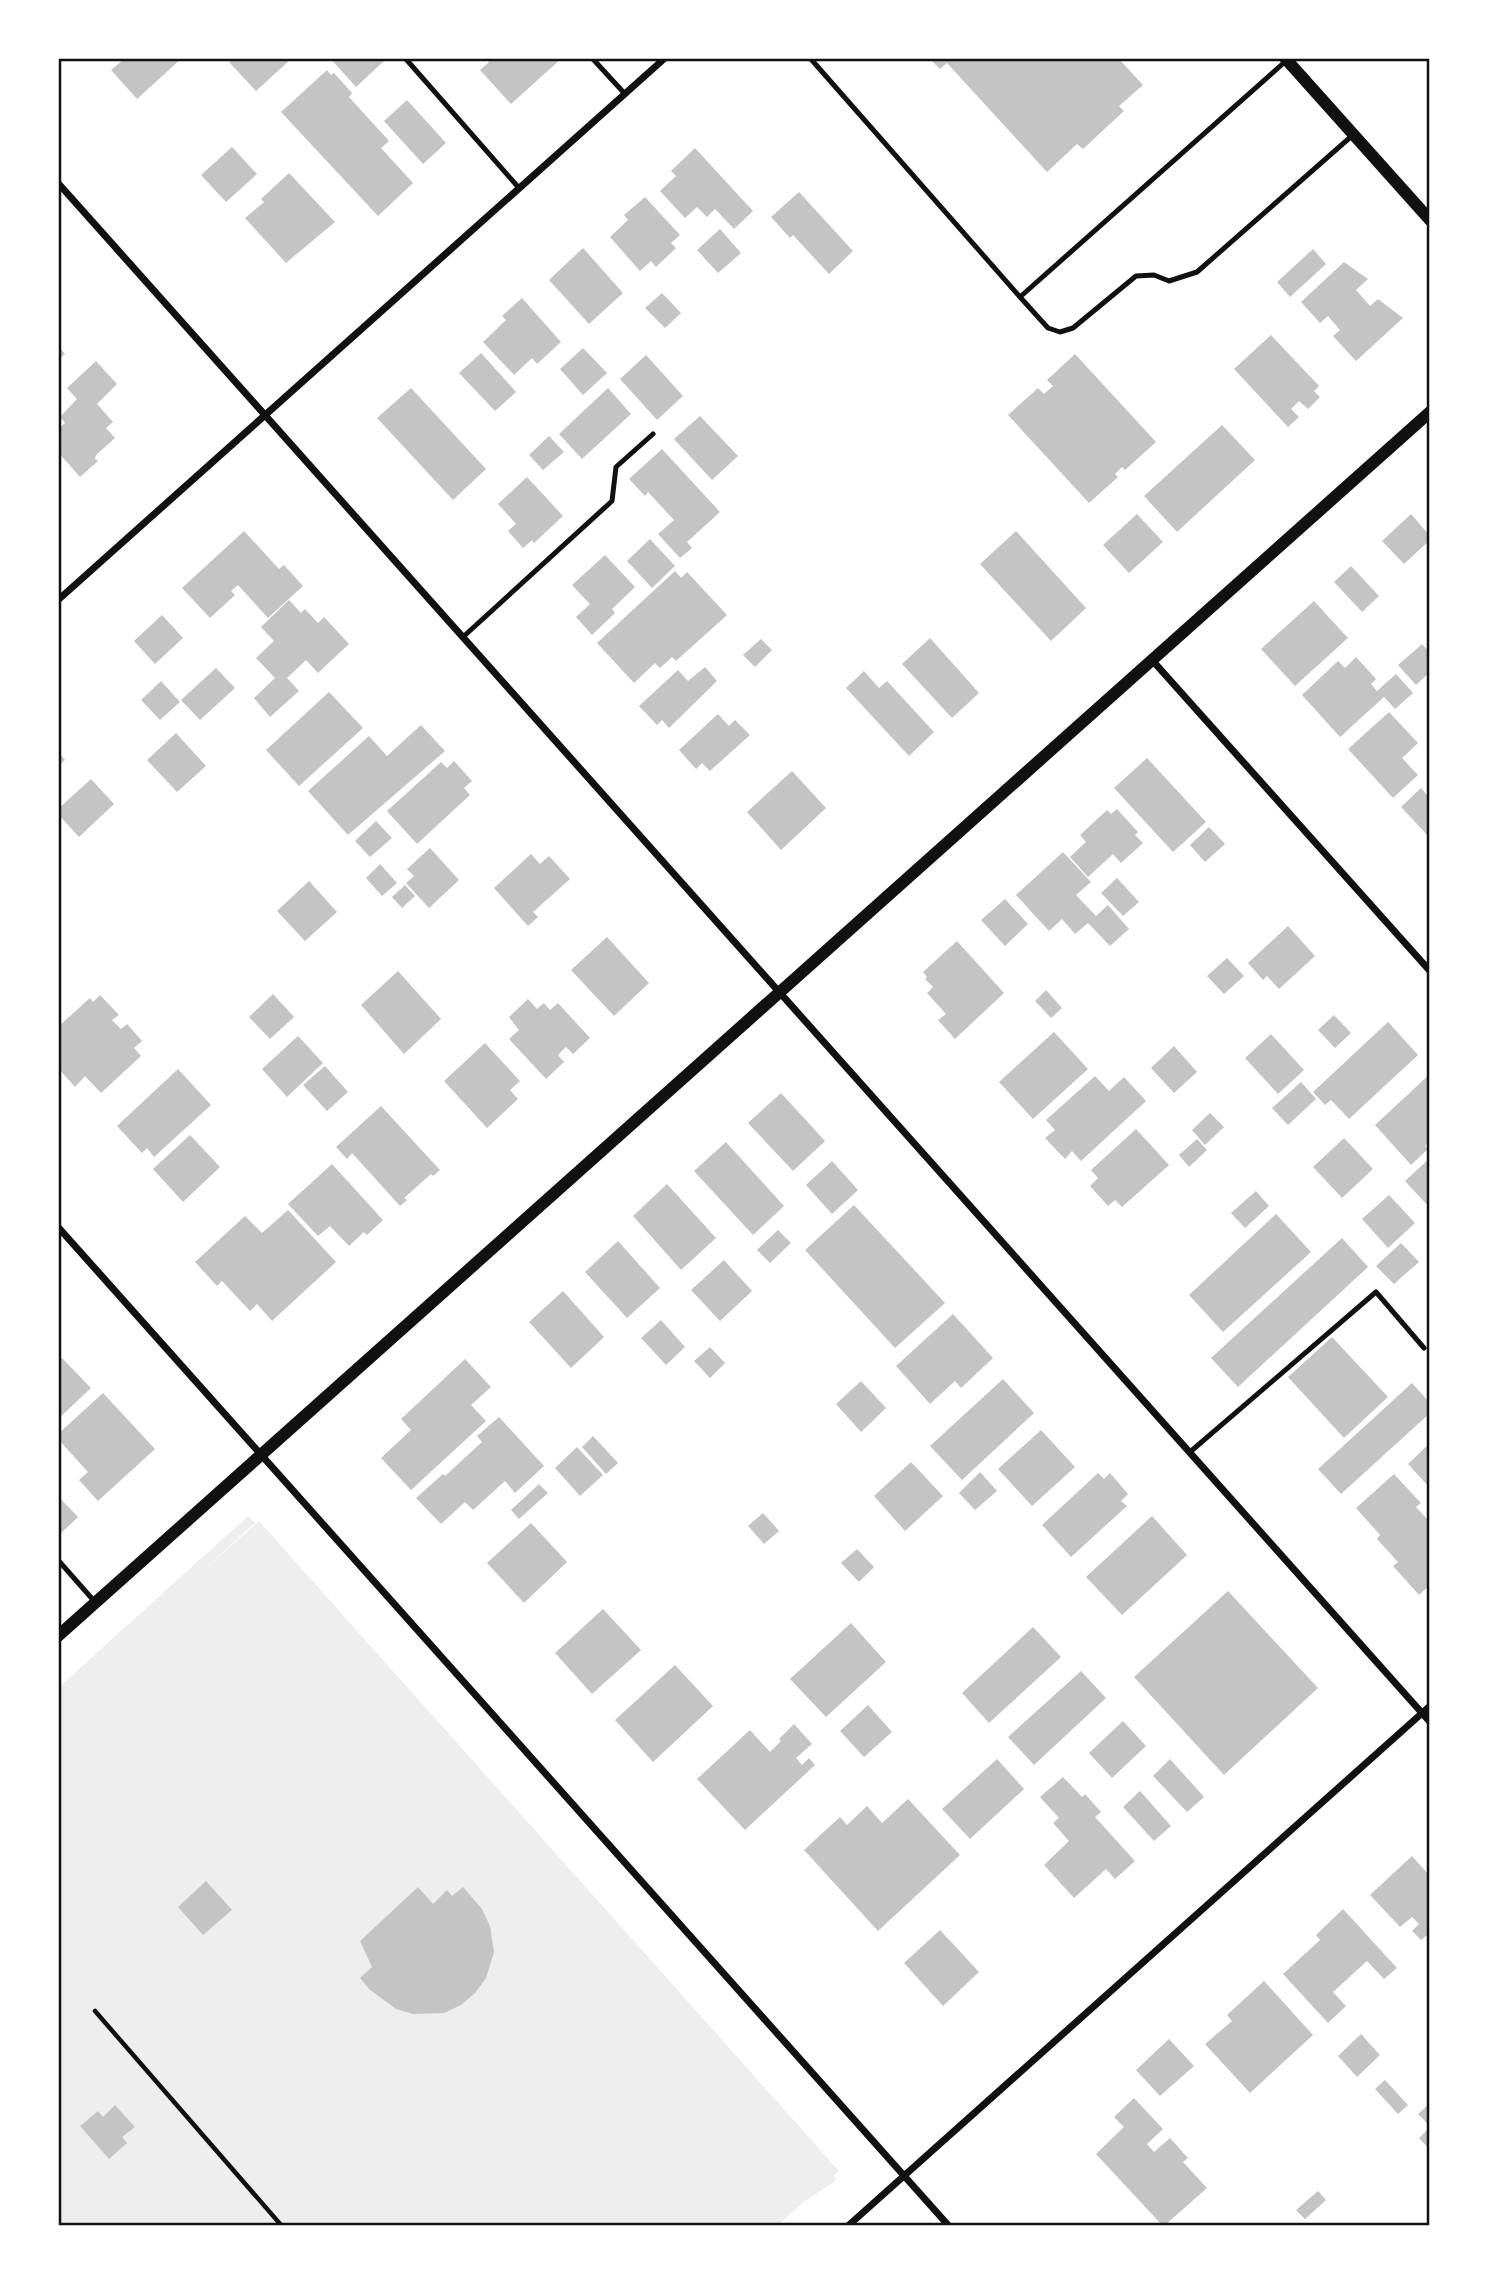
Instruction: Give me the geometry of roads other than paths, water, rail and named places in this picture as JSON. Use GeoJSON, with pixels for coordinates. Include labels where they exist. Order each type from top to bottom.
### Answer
{"type":"FeatureCollection","features":[{"type":"Feature","properties":{"kind":"street"},"geometry":{"type":"LineString","coordinates":[[58,600],[666,58]]}},
{"type":"Feature","properties":{"kind":"street"},"geometry":{"type":"LineString","coordinates":[[1286,59],[1430,220]]}},
{"type":"Feature","properties":{"kind":"street"},"geometry":{"type":"LineString","coordinates":[[58,183],[1430,1722]]}},
{"type":"Feature","properties":{"kind":"street"},"geometry":{"type":"LineString","coordinates":[[58,1636],[1430,412]]}},
{"type":"Feature","properties":{"kind":"street"},"geometry":{"type":"LineString","coordinates":[[1152,660],[1430,971]]}},
{"type":"Feature","properties":{"kind":"street"},"geometry":{"type":"LineString","coordinates":[[58,1227],[948,2225]]}},
{"type":"Feature","properties":{"kind":"street"},"geometry":{"type":"LineString","coordinates":[[849,2225],[1430,1706]]}},
{"type":"Feature","properties":{"kind":"lane"},"geometry":{"type":"LineString","coordinates":[[405,58],[519,188]]}},
{"type":"Feature","properties":{"kind":"lane"},"geometry":{"type":"LineString","coordinates":[[592,58],[625,94]]}},
{"type":"Feature","properties":{"kind":"lane"},"geometry":{"type":"LineString","coordinates":[[810,58],[1048,328],[1060,332],[1073,328],[1136,276],[1154,275],[1169,281],[1197,272],[1354,134]]}},
{"type":"Feature","properties":{"kind":"lane"},"geometry":{"type":"LineString","coordinates":[[1020,297],[1286,59]]}},
{"type":"Feature","properties":{"kind":"lane"},"geometry":{"type":"LineString","coordinates":[[463,637],[612,501],[616,467],[653,434]]}},
{"type":"Feature","properties":{"kind":"lane"},"geometry":{"type":"LineString","coordinates":[[1190,1452],[1376,1292],[1424,1348]]}},
{"type":"Feature","properties":{"kind":"lane"},"geometry":{"type":"LineString","coordinates":[[58,1560],[96,1602]]}}]}
